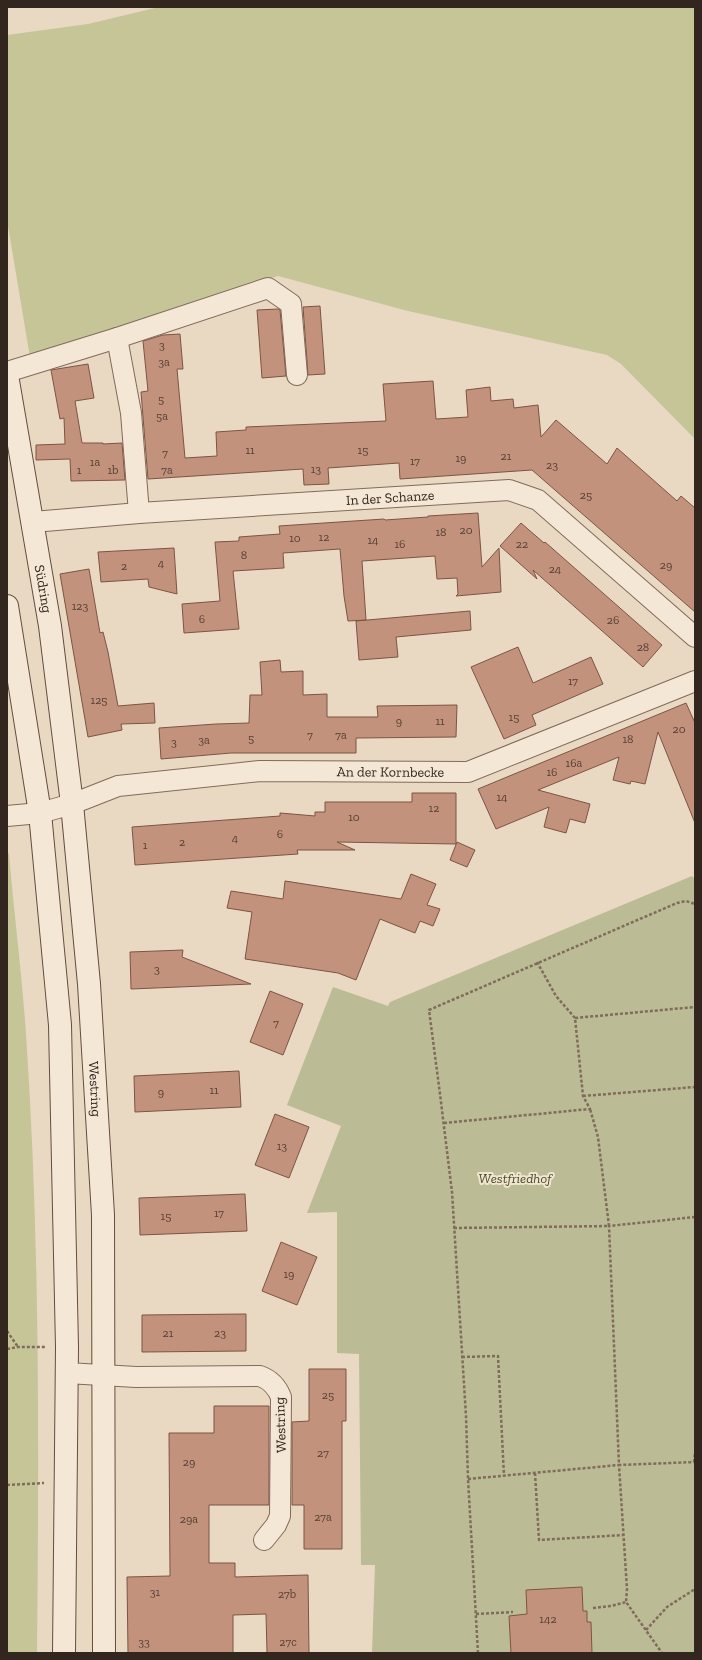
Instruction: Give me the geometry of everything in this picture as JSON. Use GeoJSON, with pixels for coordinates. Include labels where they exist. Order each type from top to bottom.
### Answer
{"type":"FeatureCollection","features":[{"type":"Feature","properties":{"kind":"main road","name":"Südring"},"geometry":{"type":"LineString","coordinates":[[7,373],[50,626],[72,804]]}},
{"type":"Feature","properties":{"kind":"main road"},"geometry":{"type":"LineString","coordinates":[[7,606],[40,813],[60,1025],[67,1347],[64,1653]]}},
{"type":"Feature","properties":{"kind":"main road","name":"Westring"},"geometry":{"type":"LineString","coordinates":[[72,804],[89,984],[103,1215],[102,1376],[104,1653]]}},
{"type":"Feature","properties":{"kind":"street"},"geometry":{"type":"LineString","coordinates":[[7,373],[268,288],[291,304],[297,375]]}},
{"type":"Feature","properties":{"kind":"street"},"geometry":{"type":"LineString","coordinates":[[117,338],[131,413],[139,513]]}},
{"type":"Feature","properties":{"kind":"street","name":"In der Schanze"},"geometry":{"type":"LineString","coordinates":[[33,522],[139,513],[509,490],[538,500],[695,637]]}},
{"type":"Feature","properties":{"kind":"street","name":"An der Kornbecke"},"geometry":{"type":"LineString","coordinates":[[7,816],[40,813],[72,804],[118,786],[260,771],[468,772],[695,681]]}},
{"type":"Feature","properties":{"kind":"street","name":"Westring"},"geometry":{"type":"LineString","coordinates":[[67,1373],[102,1376],[260,1376],[272,1382],[278,1389],[281,1397],[280,1516],[276,1525],[264,1540]]}},
{"type":"Feature","properties":{"kind":"path"},"geometry":{"type":"LineString","coordinates":[[478,1653],[454,1228],[444,1123],[429,1010],[537,962],[677,903],[686,901],[695,904]]}},
{"type":"Feature","properties":{"kind":"path"},"geometry":{"type":"LineString","coordinates":[[537,962],[556,996],[575,1018],[584,1096],[590,1109],[598,1137],[609,1226],[619,1465],[627,1589],[626,1602],[662,1653]]}},
{"type":"Feature","properties":{"kind":"path"},"geometry":{"type":"LineString","coordinates":[[575,1018],[695,1007]]}},
{"type":"Feature","properties":{"kind":"path"},"geometry":{"type":"LineString","coordinates":[[584,1096],[695,1087]]}},
{"type":"Feature","properties":{"kind":"path"},"geometry":{"type":"LineString","coordinates":[[444,1123],[590,1109]]}},
{"type":"Feature","properties":{"kind":"path"},"geometry":{"type":"LineString","coordinates":[[454,1228],[609,1226],[695,1217]]}},
{"type":"Feature","properties":{"kind":"path"},"geometry":{"type":"LineString","coordinates":[[7,1331],[18,1347]]}},
{"type":"Feature","properties":{"kind":"path"},"geometry":{"type":"LineString","coordinates":[[7,1349],[18,1347],[67,1347]]}},
{"type":"Feature","properties":{"kind":"path"},"geometry":{"type":"LineString","coordinates":[[462,1357],[498,1356],[504,1476]]}},
{"type":"Feature","properties":{"kind":"path"},"geometry":{"type":"LineString","coordinates":[[468,1479],[619,1465],[694,1462],[695,1453]]}},
{"type":"Feature","properties":{"kind":"path"},"geometry":{"type":"LineString","coordinates":[[535,1473],[539,1540],[624,1535]]}},
{"type":"Feature","properties":{"kind":"path"},"geometry":{"type":"LineString","coordinates":[[7,1484],[66,1482]]}},
{"type":"Feature","properties":{"kind":"path"},"geometry":{"type":"LineString","coordinates":[[646,1630],[667,1607],[695,1589]]}},
{"type":"Feature","properties":{"kind":"path"},"geometry":{"type":"LineString","coordinates":[[593,1608],[611,1606],[626,1602]]}},
{"type":"Feature","properties":{"kind":"path"},"geometry":{"type":"LineString","coordinates":[[476,1614],[513,1612]]}},
{"type":"Feature","properties":{"kind":"green space"},"geometry":{"type":"Polygon","coordinates":[[[159,7],[695,7],[695,439],[621,364],[607,355],[408,311],[278,276],[30,357],[7,220],[7,35],[88,24],[159,7]]]}},
{"type":"Feature","properties":{"kind":"green space"},"geometry":{"type":"Polygon","coordinates":[[[7,851],[9,854],[24,1012],[31,1111],[34,1189],[38,1344],[37,1653],[7,1653],[7,851]]]}},
{"type":"Feature","properties":{"kind":"green space","name":"Westfriedhof"},"geometry":{"type":"Polygon","coordinates":[[[692,876],[695,879],[695,1653],[372,1653],[375,1565],[361,1565],[359,1354],[337,1353],[337,1212],[307,1213],[341,1126],[287,1105],[333,987],[388,1006],[390,1002],[692,876]]]}},
{"type":"Feature","properties":{"kind":"building"},"geometry":{"type":"Polygon","coordinates":[[[320,306],[325,374],[308,375],[303,307],[320,306]]]}},
{"type":"Feature","properties":{"kind":"building"},"geometry":{"type":"Polygon","coordinates":[[[257,310],[280,310],[286,376],[262,378],[257,310]]]}},
{"type":"Feature","properties":{"kind":"building"},"geometry":{"type":"Polygon","coordinates":[[[180,334],[183,369],[177,369],[185,458],[217,456],[216,432],[246,430],[246,427],[386,421],[383,384],[433,381],[436,419],[468,417],[466,390],[490,387],[491,401],[513,399],[514,408],[538,405],[541,437],[556,420],[607,464],[617,448],[677,501],[681,496],[695,508],[695,612],[532,470],[400,479],[399,463],[328,468],[329,484],[304,485],[303,469],[148,479],[141,392],[148,391],[143,341],[163,335],[180,334]]]}},
{"type":"Feature","properties":{"kind":"building"},"geometry":{"type":"Polygon","coordinates":[[[88,364],[94,398],[75,401],[82,443],[122,443],[125,480],[71,481],[70,459],[36,460],[36,445],[65,444],[64,418],[60,419],[51,370],[88,364]]]}},
{"type":"Feature","properties":{"kind":"building"},"geometry":{"type":"Polygon","coordinates":[[[478,513],[482,567],[499,548],[501,592],[456,596],[458,594],[457,578],[437,579],[435,556],[362,561],[366,620],[348,621],[344,596],[340,549],[283,553],[284,568],[233,571],[239,629],[184,633],[182,604],[220,601],[215,542],[239,541],[239,537],[280,534],[279,526],[478,513]]]}},
{"type":"Feature","properties":{"kind":"building"},"geometry":{"type":"Polygon","coordinates":[[[521,523],[544,543],[545,542],[662,645],[643,667],[533,570],[537,579],[500,546],[521,523]]]}},
{"type":"Feature","properties":{"kind":"building"},"geometry":{"type":"Polygon","coordinates":[[[174,548],[177,594],[149,587],[148,579],[101,582],[98,552],[174,548]]]}},
{"type":"Feature","properties":{"kind":"building"},"geometry":{"type":"Polygon","coordinates":[[[89,569],[100,633],[103,632],[108,652],[118,706],[154,703],[155,723],[121,724],[122,730],[88,737],[60,574],[89,569]]]}},
{"type":"Feature","properties":{"kind":"building"},"geometry":{"type":"Polygon","coordinates":[[[470,611],[471,630],[396,637],[398,657],[359,660],[356,621],[470,611]]]}},
{"type":"Feature","properties":{"kind":"building"},"geometry":{"type":"Polygon","coordinates":[[[518,647],[533,683],[591,657],[603,684],[532,715],[536,725],[504,739],[471,667],[518,647]]]}},
{"type":"Feature","properties":{"kind":"building"},"geometry":{"type":"Polygon","coordinates":[[[280,660],[281,672],[303,671],[303,695],[327,694],[327,717],[378,717],[377,706],[457,705],[456,737],[356,738],[356,753],[231,753],[161,759],[159,728],[249,723],[250,695],[262,695],[260,662],[280,660]]]}},
{"type":"Feature","properties":{"kind":"building"},"geometry":{"type":"Polygon","coordinates":[[[686,703],[695,723],[695,823],[658,732],[645,784],[631,781],[630,784],[613,780],[619,757],[538,790],[590,804],[585,823],[570,819],[566,833],[544,827],[549,807],[496,829],[478,789],[686,703]]]}},
{"type":"Feature","properties":{"kind":"building"},"geometry":{"type":"Polygon","coordinates":[[[412,793],[456,793],[456,844],[337,842],[355,850],[297,850],[298,854],[135,865],[132,827],[280,816],[280,813],[315,816],[315,812],[325,812],[325,802],[412,802],[412,793]]]}},
{"type":"Feature","properties":{"kind":"building"},"geometry":{"type":"Polygon","coordinates":[[[457,842],[475,850],[467,867],[450,860],[457,842]]]}},
{"type":"Feature","properties":{"kind":"building"},"geometry":{"type":"Polygon","coordinates":[[[411,874],[436,884],[427,905],[440,909],[433,926],[420,921],[415,933],[380,919],[356,980],[338,973],[245,959],[252,912],[227,908],[231,891],[283,899],[285,881],[401,899],[411,874]]]}},
{"type":"Feature","properties":{"kind":"building"},"geometry":{"type":"Polygon","coordinates":[[[183,950],[182,957],[251,984],[131,989],[130,952],[183,950]]]}},
{"type":"Feature","properties":{"kind":"building"},"geometry":{"type":"Polygon","coordinates":[[[270,991],[303,1004],[283,1055],[250,1042],[270,991]]]}},
{"type":"Feature","properties":{"kind":"building"},"geometry":{"type":"Polygon","coordinates":[[[239,1071],[241,1107],[135,1112],[134,1076],[239,1071]]]}},
{"type":"Feature","properties":{"kind":"building"},"geometry":{"type":"Polygon","coordinates":[[[275,1114],[309,1127],[289,1178],[255,1165],[275,1114]]]}},
{"type":"Feature","properties":{"kind":"building"},"geometry":{"type":"Polygon","coordinates":[[[245,1194],[247,1231],[140,1235],[139,1198],[245,1194]]]}},
{"type":"Feature","properties":{"kind":"building"},"geometry":{"type":"Polygon","coordinates":[[[281,1242],[317,1257],[297,1305],[262,1291],[281,1242]]]}},
{"type":"Feature","properties":{"kind":"building"},"geometry":{"type":"Polygon","coordinates":[[[246,1314],[246,1351],[142,1352],[142,1315],[246,1314]]]}},
{"type":"Feature","properties":{"kind":"building"},"geometry":{"type":"Polygon","coordinates":[[[309,1369],[346,1369],[346,1421],[342,1421],[342,1549],[304,1549],[304,1505],[292,1505],[292,1422],[309,1421],[309,1369]]]}},
{"type":"Feature","properties":{"kind":"building"},"geometry":{"type":"Polygon","coordinates":[[[214,1406],[269,1406],[269,1505],[209,1505],[209,1563],[235,1563],[235,1577],[308,1575],[309,1653],[267,1653],[266,1614],[233,1615],[233,1653],[128,1653],[127,1577],[170,1576],[169,1433],[214,1433],[214,1406]]]}},
{"type":"Feature","properties":{"kind":"building"},"geometry":{"type":"Polygon","coordinates":[[[582,1587],[583,1611],[587,1611],[587,1622],[591,1622],[592,1653],[511,1653],[509,1616],[527,1614],[526,1590],[582,1587]]]}}]}
